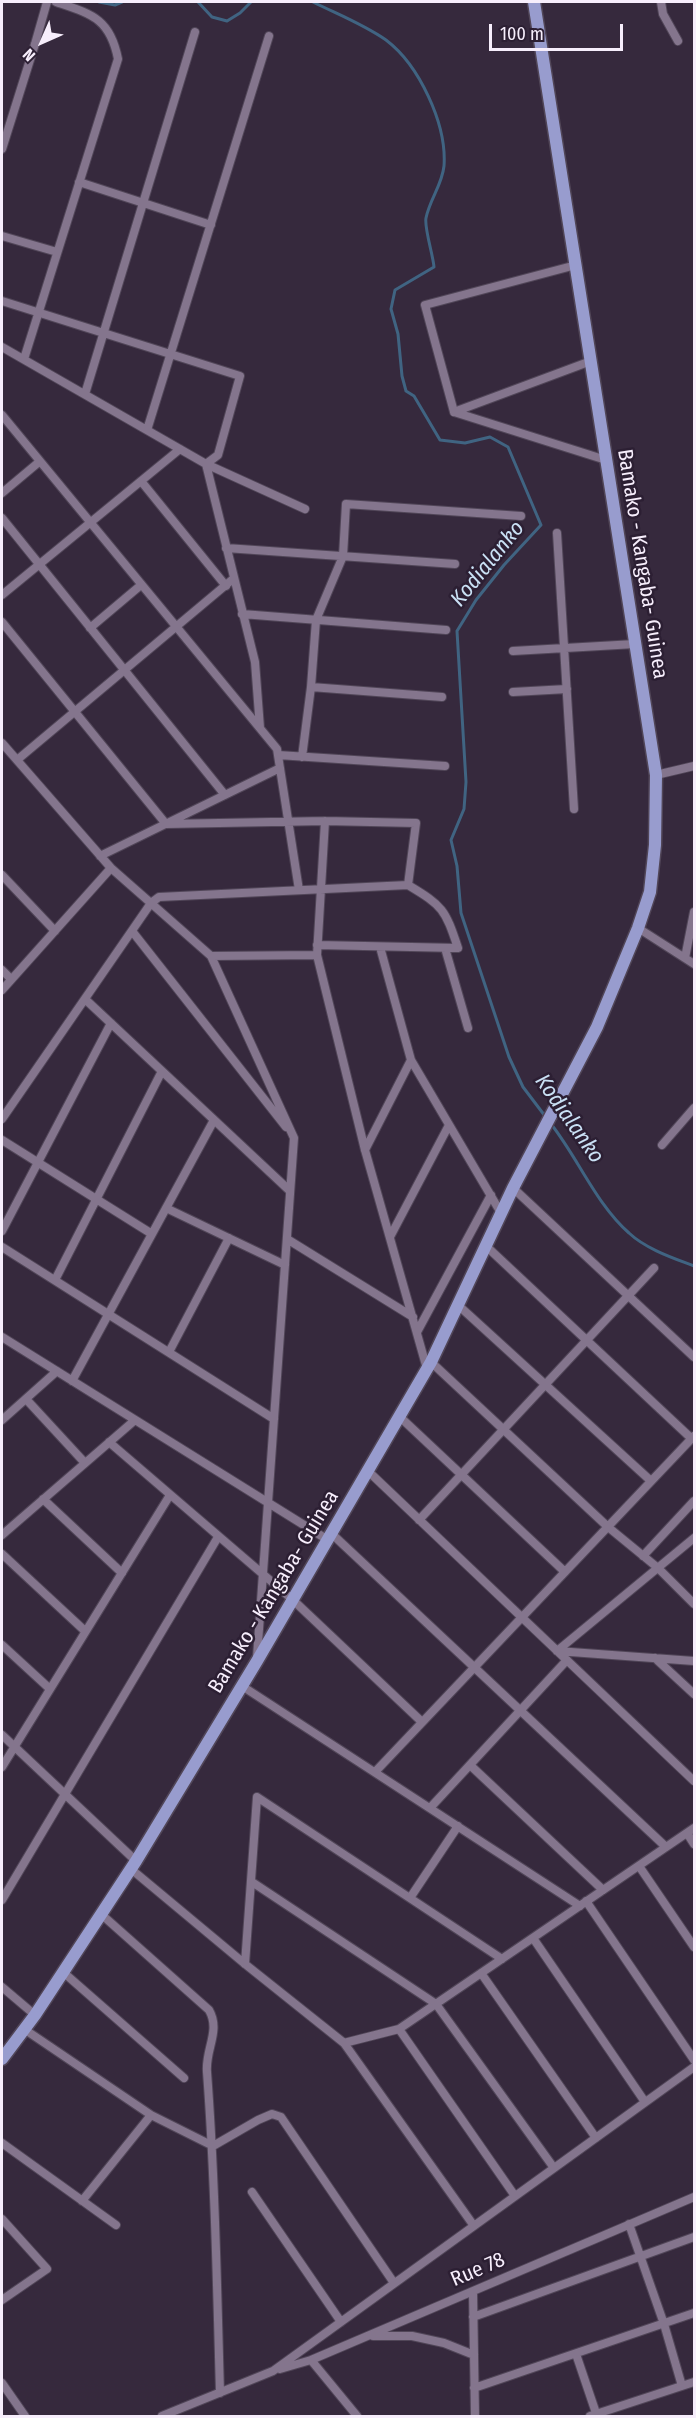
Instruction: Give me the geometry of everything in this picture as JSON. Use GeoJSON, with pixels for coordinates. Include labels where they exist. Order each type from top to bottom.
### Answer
{"type":"FeatureCollection","features":[{"type":"Feature","properties":{"kind":"main road","name":"Bamako - Kangaba- Guinea"},"geometry":{"type":"LineString","coordinates":[[2,2059],[35,2015],[134,1865],[257,1661],[429,1366],[513,1188],[597,1027],[638,928],[650,892],[656,845],[656,774],[534,2]]}},
{"type":"Feature","properties":{"kind":"street"},"geometry":{"type":"LineString","coordinates":[[2,149],[47,2]]}},
{"type":"Feature","properties":{"kind":"street"},"geometry":{"type":"LineString","coordinates":[[24,359],[118,59],[113,38],[92,15],[56,2]]}},
{"type":"Feature","properties":{"kind":"street"},"geometry":{"type":"LineString","coordinates":[[661,2],[663,14],[678,41]]}},
{"type":"Feature","properties":{"kind":"street"},"geometry":{"type":"LineString","coordinates":[[85,394],[195,32]]}},
{"type":"Feature","properties":{"kind":"street"},"geometry":{"type":"LineString","coordinates":[[147,430],[269,36]]}},
{"type":"Feature","properties":{"kind":"street"},"geometry":{"type":"LineString","coordinates":[[79,182],[211,225]]}},
{"type":"Feature","properties":{"kind":"street"},"geometry":{"type":"LineString","coordinates":[[2,236],[57,252]]}},
{"type":"Feature","properties":{"kind":"street"},"geometry":{"type":"LineString","coordinates":[[454,412],[425,305],[576,265]]}},
{"type":"Feature","properties":{"kind":"street"},"geometry":{"type":"LineString","coordinates":[[2,301],[240,376],[218,455],[206,464]]}},
{"type":"Feature","properties":{"kind":"street"},"geometry":{"type":"LineString","coordinates":[[2,347],[206,464],[305,509]]}},
{"type":"Feature","properties":{"kind":"street"},"geometry":{"type":"LineString","coordinates":[[454,412],[591,361]]}},
{"type":"Feature","properties":{"kind":"street"},"geometry":{"type":"LineString","coordinates":[[454,412],[606,460]]}},
{"type":"Feature","properties":{"kind":"street"},"geometry":{"type":"LineString","coordinates":[[2,415],[277,749],[299,890]]}},
{"type":"Feature","properties":{"kind":"street"},"geometry":{"type":"LineString","coordinates":[[2,595],[180,450]]}},
{"type":"Feature","properties":{"kind":"street"},"geometry":{"type":"LineString","coordinates":[[2,493],[39,462]]}},
{"type":"Feature","properties":{"kind":"street"},"geometry":{"type":"LineString","coordinates":[[206,464],[255,662],[260,728]]}},
{"type":"Feature","properties":{"kind":"street"},"geometry":{"type":"LineString","coordinates":[[141,481],[226,586]]}},
{"type":"Feature","properties":{"kind":"street"},"geometry":{"type":"LineString","coordinates":[[302,757],[311,687],[316,620],[342,556],[346,504],[521,516]]}},
{"type":"Feature","properties":{"kind":"street"},"geometry":{"type":"LineString","coordinates":[[2,518],[225,795]]}},
{"type":"Feature","properties":{"kind":"street"},"geometry":{"type":"LineString","coordinates":[[557,533],[574,809]]}},
{"type":"Feature","properties":{"kind":"street"},"geometry":{"type":"LineString","coordinates":[[226,548],[454,564]]}},
{"type":"Feature","properties":{"kind":"street"},"geometry":{"type":"LineString","coordinates":[[16,760],[233,579]]}},
{"type":"Feature","properties":{"kind":"street"},"geometry":{"type":"LineString","coordinates":[[90,628],[141,585]]}},
{"type":"Feature","properties":{"kind":"street"},"geometry":{"type":"LineString","coordinates":[[242,614],[446,630]]}},
{"type":"Feature","properties":{"kind":"street"},"geometry":{"type":"LineString","coordinates":[[2,622],[166,824]]}},
{"type":"Feature","properties":{"kind":"street"},"geometry":{"type":"LineString","coordinates":[[513,651],[635,644]]}},
{"type":"Feature","properties":{"kind":"street"},"geometry":{"type":"LineString","coordinates":[[311,687],[442,697]]}},
{"type":"Feature","properties":{"kind":"street"},"geometry":{"type":"LineString","coordinates":[[513,692],[567,689]]}},
{"type":"Feature","properties":{"kind":"street"},"geometry":{"type":"LineString","coordinates":[[2,746],[111,868],[211,956],[294,1138],[257,1661]]}},
{"type":"Feature","properties":{"kind":"street"},"geometry":{"type":"LineString","coordinates":[[278,755],[445,766]]}},
{"type":"Feature","properties":{"kind":"street"},"geometry":{"type":"LineString","coordinates":[[656,774],[694,766]]}},
{"type":"Feature","properties":{"kind":"street"},"geometry":{"type":"LineString","coordinates":[[100,856],[280,768]]}},
{"type":"Feature","properties":{"kind":"street"},"geometry":{"type":"LineString","coordinates":[[166,824],[325,821],[416,823],[408,885]]}},
{"type":"Feature","properties":{"kind":"street"},"geometry":{"type":"LineString","coordinates":[[325,821],[317,955],[365,1150],[417,1332],[429,1366],[503,1430],[608,1527],[658,1568],[694,1604]]}},
{"type":"Feature","properties":{"kind":"street"},"geometry":{"type":"LineString","coordinates":[[2,990],[111,868]]}},
{"type":"Feature","properties":{"kind":"street"},"geometry":{"type":"LineString","coordinates":[[2,875],[55,930]]}},
{"type":"Feature","properties":{"kind":"street"},"geometry":{"type":"LineString","coordinates":[[2,1119],[151,903],[159,897],[408,885],[432,899],[447,915],[458,948],[317,945]]}},
{"type":"Feature","properties":{"kind":"street"},"geometry":{"type":"LineString","coordinates":[[684,958],[694,912]]}},
{"type":"Feature","properties":{"kind":"street"},"geometry":{"type":"LineString","coordinates":[[638,928],[694,964]]}},
{"type":"Feature","properties":{"kind":"street"},"geometry":{"type":"LineString","coordinates":[[132,931],[294,1138]]}},
{"type":"Feature","properties":{"kind":"street"},"geometry":{"type":"LineString","coordinates":[[380,947],[411,1060],[501,1213]]}},
{"type":"Feature","properties":{"kind":"street"},"geometry":{"type":"LineString","coordinates":[[445,948],[468,1028]]}},
{"type":"Feature","properties":{"kind":"street"},"geometry":{"type":"LineString","coordinates":[[211,956],[317,955]]}},
{"type":"Feature","properties":{"kind":"street"},"geometry":{"type":"LineString","coordinates":[[2,970],[11,979]]}},
{"type":"Feature","properties":{"kind":"street"},"geometry":{"type":"LineString","coordinates":[[85,999],[290,1191]]}},
{"type":"Feature","properties":{"kind":"street"},"geometry":{"type":"LineString","coordinates":[[2,1231],[111,1023]]}},
{"type":"Feature","properties":{"kind":"street"},"geometry":{"type":"LineString","coordinates":[[365,1150],[411,1060]]}},
{"type":"Feature","properties":{"kind":"street"},"geometry":{"type":"LineString","coordinates":[[55,1280],[162,1071]]}},
{"type":"Feature","properties":{"kind":"street"},"geometry":{"type":"LineString","coordinates":[[662,1145],[694,1108]]}},
{"type":"Feature","properties":{"kind":"street"},"geometry":{"type":"LineString","coordinates":[[72,1381],[214,1120]]}},
{"type":"Feature","properties":{"kind":"street"},"geometry":{"type":"LineString","coordinates":[[390,1237],[449,1125]]}},
{"type":"Feature","properties":{"kind":"street"},"geometry":{"type":"LineString","coordinates":[[2,1140],[152,1234]]}},
{"type":"Feature","properties":{"kind":"street"},"geometry":{"type":"LineString","coordinates":[[513,1188],[694,1357]]}},
{"type":"Feature","properties":{"kind":"street"},"geometry":{"type":"LineString","coordinates":[[417,1332],[491,1195]]}},
{"type":"Feature","properties":{"kind":"street"},"geometry":{"type":"LineString","coordinates":[[166,1208],[285,1265]]}},
{"type":"Feature","properties":{"kind":"street"},"geometry":{"type":"LineString","coordinates":[[169,1352],[229,1238]]}},
{"type":"Feature","properties":{"kind":"street"},"geometry":{"type":"LineString","coordinates":[[287,1239],[413,1317]]}},
{"type":"Feature","properties":{"kind":"street"},"geometry":{"type":"LineString","coordinates":[[375,1772],[693,1437],[486,1246]]}},
{"type":"Feature","properties":{"kind":"street"},"geometry":{"type":"LineString","coordinates":[[2,1247],[274,1419]]}},
{"type":"Feature","properties":{"kind":"street"},"geometry":{"type":"LineString","coordinates":[[420,1520],[654,1268]]}},
{"type":"Feature","properties":{"kind":"street"},"geometry":{"type":"LineString","coordinates":[[458,1305],[651,1481]]}},
{"type":"Feature","properties":{"kind":"street"},"geometry":{"type":"LineString","coordinates":[[2,1337],[268,1503],[330,1537],[474,1667],[666,1847]]}},
{"type":"Feature","properties":{"kind":"street"},"geometry":{"type":"LineString","coordinates":[[2,1420],[57,1371]]}},
{"type":"Feature","properties":{"kind":"street"},"geometry":{"type":"LineString","coordinates":[[26,1398],[85,1462]]}},
{"type":"Feature","properties":{"kind":"street"},"geometry":{"type":"LineString","coordinates":[[400,1417],[565,1572]]}},
{"type":"Feature","properties":{"kind":"street"},"geometry":{"type":"LineString","coordinates":[[2,1535],[135,1420]]}},
{"type":"Feature","properties":{"kind":"street"},"geometry":{"type":"LineString","coordinates":[[109,1442],[293,1600],[422,1722]]}},
{"type":"Feature","properties":{"kind":"street"},"geometry":{"type":"LineString","coordinates":[[368,1471],[694,1781]]}},
{"type":"Feature","properties":{"kind":"street"},"geometry":{"type":"LineString","coordinates":[[2,1767],[170,1495]]}},
{"type":"Feature","properties":{"kind":"street"},"geometry":{"type":"LineString","coordinates":[[43,1499],[122,1573]]}},
{"type":"Feature","properties":{"kind":"street"},"geometry":{"type":"LineString","coordinates":[[643,1556],[694,1501]]}},
{"type":"Feature","properties":{"kind":"street"},"geometry":{"type":"LineString","coordinates":[[2,1900],[218,1537]]}},
{"type":"Feature","properties":{"kind":"street"},"geometry":{"type":"LineString","coordinates":[[557,1651],[694,1538]]}},
{"type":"Feature","properties":{"kind":"street"},"geometry":{"type":"LineString","coordinates":[[2,1554],[85,1631]]}},
{"type":"Feature","properties":{"kind":"street"},"geometry":{"type":"LineString","coordinates":[[2,1645],[50,1689]]}},
{"type":"Feature","properties":{"kind":"street"},"geometry":{"type":"LineString","coordinates":[[557,1651],[694,1661]]}},
{"type":"Feature","properties":{"kind":"street"},"geometry":{"type":"LineString","coordinates":[[654,1658],[694,1695]]}},
{"type":"Feature","properties":{"kind":"street"},"geometry":{"type":"LineString","coordinates":[[430,1808],[567,1660]]}},
{"type":"Feature","properties":{"kind":"street"},"geometry":{"type":"LineString","coordinates":[[242,1686],[583,1904],[694,2060]]}},
{"type":"Feature","properties":{"kind":"street"},"geometry":{"type":"LineString","coordinates":[[2,1735],[65,1794],[134,1865],[245,1964],[344,2043],[474,2226]]}},
{"type":"Feature","properties":{"kind":"street"},"geometry":{"type":"LineString","coordinates":[[470,1765],[603,1890]]}},
{"type":"Feature","properties":{"kind":"street"},"geometry":{"type":"LineString","coordinates":[[245,1964],[257,1797],[502,1959]]}},
{"type":"Feature","properties":{"kind":"street"},"geometry":{"type":"LineString","coordinates":[[410,1898],[459,1826]]}},
{"type":"Feature","properties":{"kind":"street"},"geometry":{"type":"LineString","coordinates":[[344,2043],[399,2029],[694,1828]]}},
{"type":"Feature","properties":{"kind":"street"},"geometry":{"type":"LineString","coordinates":[[687,1833],[694,1844]]}},
{"type":"Feature","properties":{"kind":"street"},"geometry":{"type":"LineString","coordinates":[[639,1866],[694,1947]]}},
{"type":"Feature","properties":{"kind":"street"},"geometry":{"type":"LineString","coordinates":[[252,1882],[436,2004],[554,2168]]}},
{"type":"Feature","properties":{"kind":"street"},"geometry":{"type":"LineString","coordinates":[[101,1914],[209,2010],[216,2026],[206,2064],[213,2146],[220,2393]]}},
{"type":"Feature","properties":{"kind":"street"},"geometry":{"type":"LineString","coordinates":[[533,1938],[645,2102]]}},
{"type":"Feature","properties":{"kind":"street"},"geometry":{"type":"LineString","coordinates":[[63,1972],[184,2078]]}},
{"type":"Feature","properties":{"kind":"street"},"geometry":{"type":"LineString","coordinates":[[482,1973],[596,2138]]}},
{"type":"Feature","properties":{"kind":"street"},"geometry":{"type":"LineString","coordinates":[[2,1987],[35,2015]]}},
{"type":"Feature","properties":{"kind":"street"},"geometry":{"type":"LineString","coordinates":[[24,2029],[151,2115],[213,2146]]}},
{"type":"Feature","properties":{"kind":"street"},"geometry":{"type":"LineString","coordinates":[[399,2029],[515,2196]]}},
{"type":"Feature","properties":{"kind":"street"},"geometry":{"type":"LineString","coordinates":[[162,2416],[273,2371],[694,2067]]}},
{"type":"Feature","properties":{"kind":"street"},"geometry":{"type":"LineString","coordinates":[[213,2146],[272,2114],[281,2117],[394,2283]]}},
{"type":"Feature","properties":{"kind":"street"},"geometry":{"type":"LineString","coordinates":[[82,2201],[151,2115]]}},
{"type":"Feature","properties":{"kind":"street"},"geometry":{"type":"LineString","coordinates":[[2,2143],[116,2225]]}},
{"type":"Feature","properties":{"kind":"street"},"geometry":{"type":"LineString","coordinates":[[252,2192],[341,2322]]}},
{"type":"Feature","properties":{"kind":"street","name":"Rue 78"},"geometry":{"type":"LineString","coordinates":[[273,2371],[311,2360],[694,2197]]}},
{"type":"Feature","properties":{"kind":"street"},"geometry":{"type":"LineString","coordinates":[[2,2219],[47,2269],[2,2300]]}},
{"type":"Feature","properties":{"kind":"street"},"geometry":{"type":"LineString","coordinates":[[629,2224],[664,2324],[682,2386]]}},
{"type":"Feature","properties":{"kind":"street"},"geometry":{"type":"LineString","coordinates":[[473,2317],[694,2237]]}},
{"type":"Feature","properties":{"kind":"street"},"geometry":{"type":"LineString","coordinates":[[473,2292],[475,2416]]}},
{"type":"Feature","properties":{"kind":"street"},"geometry":{"type":"LineString","coordinates":[[474,2388],[694,2313]]}},
{"type":"Feature","properties":{"kind":"street"},"geometry":{"type":"LineString","coordinates":[[369,2336],[412,2336],[444,2343],[474,2355]]}},
{"type":"Feature","properties":{"kind":"street"},"geometry":{"type":"LineString","coordinates":[[576,2354],[594,2416],[694,2382]]}},
{"type":"Feature","properties":{"kind":"street"},"geometry":{"type":"LineString","coordinates":[[311,2360],[357,2416]]}},
{"type":"Feature","properties":{"kind":"street"},"geometry":{"type":"LineString","coordinates":[[2,2383],[25,2416]]}},
{"type":"Feature","properties":{"kind":"waterway","name":"Kodialanko"},"geometry":{"type":"LineString","coordinates":[[99,2],[115,5],[122,2]]}},
{"type":"Feature","properties":{"kind":"waterway","name":"Kodialanko"},"geometry":{"type":"LineString","coordinates":[[198,2],[212,17],[227,21],[251,2]]}},
{"type":"Feature","properties":{"kind":"waterway","name":"Kodialanko"},"geometry":{"type":"LineString","coordinates":[[313,2],[368,29],[398,51],[420,80],[436,114],[441,132],[444,166],[426,218],[434,267],[395,290],[391,309],[398,334],[402,376],[406,391],[414,396],[440,440],[465,443],[490,437],[508,447],[541,525],[476,600],[457,631],[466,782],[464,809],[451,840],[457,866],[461,913],[509,1057],[523,1087],[545,1116]]}},
{"type":"Feature","properties":{"kind":"waterway","name":"Kodialanko"},"geometry":{"type":"LineString","coordinates":[[551,1124],[607,1209],[629,1233],[643,1244],[694,1266]]}}]}
